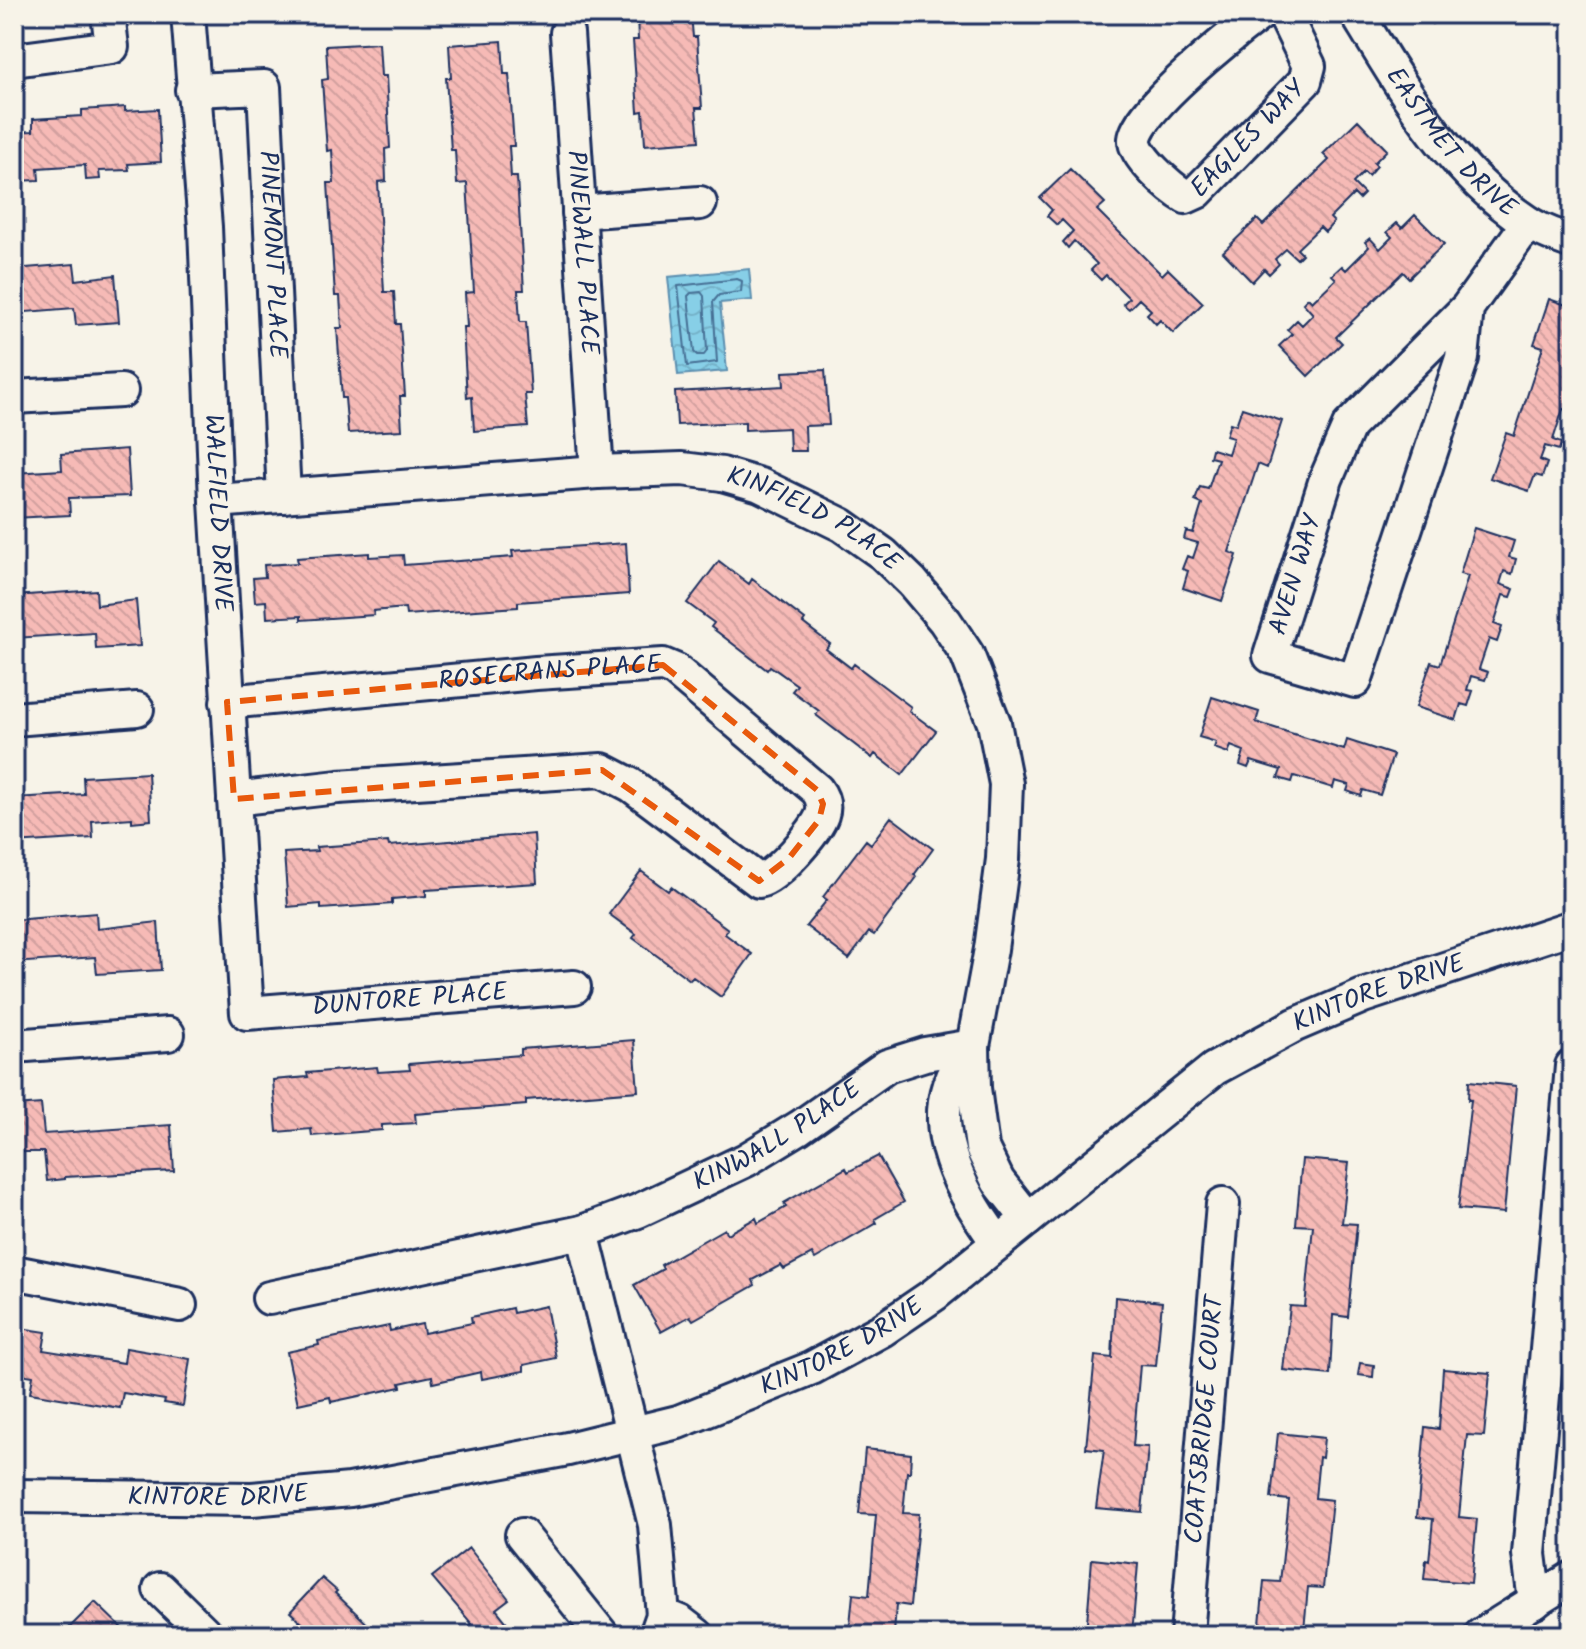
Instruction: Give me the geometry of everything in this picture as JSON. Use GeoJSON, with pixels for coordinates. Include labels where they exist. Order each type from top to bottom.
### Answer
{"type":"FeatureCollection","features":[{"type":"Feature","properties":{"kind":"street"},"geometry":{"type":"LineString","coordinates":[[14,60],[112,47],[108,14]]}},
{"type":"Feature","properties":{"kind":"street","name":"WALFIELD DRIVE"},"geometry":{"type":"LineString","coordinates":[[188,14],[205,227],[216,501],[247,1013]]}},
{"type":"Feature","properties":{"kind":"street","name":"EAGLES WAY"},"geometry":{"type":"LineString","coordinates":[[1260,14],[1225,41],[1141,120],[1134,140],[1137,153],[1186,197],[1197,192],[1305,81],[1309,66],[1284,14]]}},
{"type":"Feature","properties":{"kind":"street","name":"EASTMET DRIVE"},"geometry":{"type":"LineString","coordinates":[[1357,14],[1395,77],[1440,141],[1469,173],[1528,223],[1572,242]]}},
{"type":"Feature","properties":{"kind":"street","name":"PINEWALL PLACE"},"geometry":{"type":"LineString","coordinates":[[567,33],[597,472]]}},
{"type":"Feature","properties":{"kind":"street","name":"PINEMONT PLACE"},"geometry":{"type":"LineString","coordinates":[[192,90],[264,87],[284,496]]}},
{"type":"Feature","properties":{"kind":"street"},"geometry":{"type":"LineString","coordinates":[[579,212],[700,203]]}},
{"type":"Feature","properties":{"kind":"street","name":"AVEN WAY"},"geometry":{"type":"LineString","coordinates":[[1467,308],[1462,358],[1355,681],[1270,656],[1326,479],[1349,426],[1467,308],[1528,223]]}},
{"type":"Feature","properties":{"kind":"street"},"geometry":{"type":"LineString","coordinates":[[14,397],[121,391]]}},
{"type":"Feature","properties":{"kind":"street","name":"KINFIELD PLACE"},"geometry":{"type":"LineString","coordinates":[[216,501],[597,472],[682,469],[722,474],[760,485],[842,525],[883,554],[929,602],[967,654],[994,723],[1006,784],[1003,859],[991,949],[973,1046],[974,1088],[982,1148],[998,1181],[1028,1219]]}},
{"type":"Feature","properties":{"kind":"street","name":"ROSECRANS PLACE"},"geometry":{"type":"LineString","coordinates":[[227,702],[536,673],[663,665],[675,670],[817,790],[823,804],[819,820],[797,848],[778,870],[759,881],[631,785],[602,770],[338,787],[234,799]]}},
{"type":"Feature","properties":{"kind":"street"},"geometry":{"type":"LineString","coordinates":[[14,719],[137,709]]}},
{"type":"Feature","properties":{"kind":"street","name":"KINTORE DRIVE"},"geometry":{"type":"LineString","coordinates":[[14,1496],[252,1499],[350,1490],[568,1449],[678,1422],[812,1368],[882,1330],[998,1243],[1214,1069],[1295,1025],[1363,996],[1572,927]]}},
{"type":"Feature","properties":{"kind":"street","name":"DUNTORE PLACE"},"geometry":{"type":"LineString","coordinates":[[247,1013],[574,987]]}},
{"type":"Feature","properties":{"kind":"street"},"geometry":{"type":"LineString","coordinates":[[14,1046],[168,1034]]}},
{"type":"Feature","properties":{"kind":"street","name":"KINFIELD PLACE"},"geometry":{"type":"LineString","coordinates":[[973,1046],[952,1076],[945,1103],[946,1133],[959,1183],[998,1243]]}},
{"type":"Feature","properties":{"kind":"street","name":"KINWALL PLACE"},"geometry":{"type":"LineString","coordinates":[[269,1298],[582,1232],[638,1211],[746,1160],[800,1127],[887,1066],[925,1054],[973,1046]]}},
{"type":"Feature","properties":{"kind":"street"},"geometry":{"type":"LineString","coordinates":[[1535,1602],[1529,1554],[1572,1066]]}},
{"type":"Feature","properties":{"kind":"street","name":"COATSBRIDGE COURT"},"geometry":{"type":"LineString","coordinates":[[1187,1635],[1223,1204]]}},
{"type":"Feature","properties":{"kind":"street"},"geometry":{"type":"LineString","coordinates":[[582,1232],[655,1525],[660,1625],[680,1622],[697,1635]]}},
{"type":"Feature","properties":{"kind":"street"},"geometry":{"type":"LineString","coordinates":[[14,1272],[180,1305]]}},
{"type":"Feature","properties":{"kind":"street"},"geometry":{"type":"LineString","coordinates":[[522,1535],[602,1635]]}},
{"type":"Feature","properties":{"kind":"street"},"geometry":{"type":"LineString","coordinates":[[1481,1635],[1572,1578]]}},
{"type":"Feature","properties":{"kind":"street"},"geometry":{"type":"LineString","coordinates":[[160,1589],[207,1635]]}},
{"type":"Feature","properties":{"kind":"highlighted area"},"geometry":{"type":"Polygon","coordinates":[[[663,665],[817,790],[823,804],[819,820],[789,858],[759,881],[602,770],[234,799],[227,702],[663,665]]]}},
{"type":"Feature","properties":{"kind":"water"},"geometry":{"type":"Polygon","coordinates":[[[749,269],[752,300],[720,303],[727,371],[678,375],[668,277],[749,269]]]}},
{"type":"Feature","properties":{"kind":"building"},"geometry":{"type":"Polygon","coordinates":[[[637,14],[691,14],[693,37],[697,37],[702,108],[696,108],[699,141],[645,145],[643,111],[638,112],[633,40],[638,40],[637,14]]]}},
{"type":"Feature","properties":{"kind":"building"},"geometry":{"type":"Polygon","coordinates":[[[1426,14],[1463,14],[1451,21],[1447,15],[1432,24],[1426,14]]]}},
{"type":"Feature","properties":{"kind":"building"},"geometry":{"type":"Polygon","coordinates":[[[502,41],[504,74],[509,74],[514,146],[509,146],[511,177],[517,177],[524,290],[518,290],[520,322],[526,322],[531,394],[525,394],[528,427],[474,431],[472,397],[467,398],[463,327],[467,327],[465,293],[474,292],[467,183],[457,184],[455,150],[451,150],[446,78],[451,78],[449,45],[502,41]]]}},
{"type":"Feature","properties":{"kind":"building"},"geometry":{"type":"Polygon","coordinates":[[[379,43],[381,76],[386,76],[390,148],[385,149],[386,181],[378,182],[384,292],[394,292],[396,324],[400,324],[405,396],[400,396],[402,430],[348,433],[345,398],[342,398],[337,328],[342,328],[340,296],[335,296],[328,183],[334,183],[332,150],[327,151],[322,80],[328,79],[326,46],[379,43]]]}},
{"type":"Feature","properties":{"kind":"building"},"geometry":{"type":"Polygon","coordinates":[[[125,107],[125,111],[158,109],[161,162],[128,164],[129,170],[99,171],[100,179],[86,180],[85,165],[38,168],[39,180],[14,181],[14,132],[33,131],[33,119],[82,116],[82,110],[125,107]]]}},
{"type":"Feature","properties":{"kind":"building"},"geometry":{"type":"Polygon","coordinates":[[[1358,120],[1387,150],[1374,163],[1377,166],[1368,176],[1364,172],[1353,183],[1364,194],[1359,199],[1354,194],[1330,218],[1334,222],[1325,232],[1320,227],[1297,249],[1302,254],[1297,259],[1286,249],[1275,259],[1279,264],[1269,274],[1264,269],[1252,282],[1223,252],[1257,219],[1263,225],[1329,160],[1323,154],[1358,120]]]}},
{"type":"Feature","properties":{"kind":"building"},"geometry":{"type":"Polygon","coordinates":[[[1070,169],[1105,203],[1097,210],[1162,275],[1168,269],[1203,303],[1173,333],[1160,320],[1156,324],[1147,314],[1151,310],[1139,299],[1129,309],[1123,304],[1129,298],[1106,275],[1101,280],[1091,270],[1097,264],[1074,241],[1068,248],[1063,242],[1073,231],[1062,220],[1057,225],[1047,216],[1052,210],[1040,198],[1070,169]]]}},
{"type":"Feature","properties":{"kind":"building"},"geometry":{"type":"Polygon","coordinates":[[[1415,215],[1444,244],[1409,278],[1403,272],[1336,337],[1342,343],[1308,376],[1279,346],[1292,334],[1287,330],[1297,320],[1302,325],[1313,314],[1303,303],[1308,298],[1312,302],[1336,279],[1332,275],[1342,266],[1346,270],[1369,247],[1365,242],[1370,238],[1380,249],[1392,237],[1387,232],[1397,223],[1402,228],[1415,215]]]}},
{"type":"Feature","properties":{"kind":"building"},"geometry":{"type":"Polygon","coordinates":[[[74,264],[76,280],[115,275],[119,322],[76,325],[74,308],[14,313],[14,269],[74,264]]]}},
{"type":"Feature","properties":{"kind":"building"},"geometry":{"type":"Polygon","coordinates":[[[1549,299],[1572,307],[1572,382],[1568,395],[1572,396],[1572,410],[1563,409],[1553,440],[1561,443],[1559,450],[1545,446],[1540,460],[1547,463],[1542,477],[1535,475],[1529,491],[1490,478],[1506,433],[1514,436],[1543,347],[1534,344],[1549,299]]]}},
{"type":"Feature","properties":{"kind":"building"},"geometry":{"type":"Polygon","coordinates":[[[825,370],[829,425],[805,426],[806,451],[790,451],[789,428],[745,430],[745,422],[677,425],[675,392],[784,386],[783,372],[825,370]]]}},
{"type":"Feature","properties":{"kind":"building"},"geometry":{"type":"Polygon","coordinates":[[[1242,408],[1282,421],[1267,468],[1258,464],[1229,552],[1237,555],[1222,601],[1183,588],[1188,571],[1182,569],[1187,556],[1193,558],[1198,543],[1184,539],[1186,531],[1193,533],[1202,504],[1195,501],[1200,487],[1208,489],[1218,459],[1210,457],[1212,449],[1228,454],[1233,438],[1226,436],[1230,423],[1236,425],[1242,408]]]}},
{"type":"Feature","properties":{"kind":"building"},"geometry":{"type":"Polygon","coordinates":[[[127,449],[130,496],[69,498],[70,515],[14,518],[14,473],[62,470],[61,454],[127,449]]]}},
{"type":"Feature","properties":{"kind":"building"},"geometry":{"type":"Polygon","coordinates":[[[1474,528],[1514,541],[1509,557],[1516,559],[1512,574],[1504,571],[1500,584],[1514,589],[1511,597],[1503,595],[1494,624],[1502,627],[1497,642],[1489,639],[1479,669],[1488,672],[1485,680],[1471,676],[1467,690],[1473,691],[1468,706],[1461,704],[1456,720],[1416,707],[1431,662],[1440,665],[1468,576],[1460,574],[1474,528]]]}},
{"type":"Feature","properties":{"kind":"building"},"geometry":{"type":"Polygon","coordinates":[[[626,543],[629,594],[518,602],[518,607],[406,615],[405,608],[373,611],[374,615],[301,620],[301,616],[267,618],[266,601],[255,602],[253,578],[265,577],[264,565],[298,563],[297,558],[369,553],[369,557],[403,555],[404,565],[513,557],[512,551],[626,543]]]}},
{"type":"Feature","properties":{"kind":"building"},"geometry":{"type":"Polygon","coordinates":[[[719,561],[749,584],[752,579],[805,620],[803,623],[830,644],[826,649],[851,668],[854,664],[911,707],[909,711],[936,731],[902,775],[875,754],[872,758],[816,715],[819,711],[792,691],[797,685],[770,666],[767,670],[711,627],[714,623],[687,603],[719,561]]]}},
{"type":"Feature","properties":{"kind":"building"},"geometry":{"type":"Polygon","coordinates":[[[96,590],[97,605],[136,600],[140,646],[96,649],[95,633],[14,638],[14,596],[96,590]]]}},
{"type":"Feature","properties":{"kind":"building"},"geometry":{"type":"Polygon","coordinates":[[[1212,697],[1259,712],[1256,722],[1344,750],[1347,740],[1393,755],[1380,795],[1363,790],[1361,796],[1347,791],[1349,785],[1335,781],[1333,788],[1294,776],[1292,782],[1278,778],[1281,770],[1251,761],[1248,768],[1240,765],[1244,751],[1231,746],[1228,753],[1214,748],[1216,742],[1199,737],[1212,697]]]}},
{"type":"Feature","properties":{"kind":"building"},"geometry":{"type":"Polygon","coordinates":[[[148,773],[151,820],[92,821],[93,838],[14,843],[14,798],[84,794],[83,777],[148,773]]]}},
{"type":"Feature","properties":{"kind":"building"},"geometry":{"type":"Polygon","coordinates":[[[891,817],[933,849],[914,875],[917,877],[874,935],[869,932],[849,959],[806,926],[827,900],[823,897],[866,840],[871,844],[891,817]]]}},
{"type":"Feature","properties":{"kind":"building"},"geometry":{"type":"Polygon","coordinates":[[[534,834],[537,883],[426,890],[426,896],[392,899],[392,904],[321,909],[321,904],[288,907],[284,853],[317,851],[316,847],[388,842],[389,846],[534,834]]]}},
{"type":"Feature","properties":{"kind":"building"},"geometry":{"type":"Polygon","coordinates":[[[641,871],[668,891],[671,887],[728,929],[725,934],[752,954],[721,997],[693,977],[690,980],[633,938],[636,934],[609,914],[641,871]]]}},
{"type":"Feature","properties":{"kind":"building"},"geometry":{"type":"Polygon","coordinates":[[[96,913],[97,929],[158,922],[161,970],[97,974],[95,957],[14,963],[14,920],[96,913]]]}},
{"type":"Feature","properties":{"kind":"building"},"geometry":{"type":"Polygon","coordinates":[[[634,1040],[638,1091],[526,1100],[526,1105],[415,1114],[416,1123],[382,1125],[382,1130],[312,1136],[311,1129],[277,1132],[273,1080],[308,1077],[307,1073],[377,1067],[378,1072],[410,1070],[409,1064],[521,1055],[521,1049],[634,1040]]]}},
{"type":"Feature","properties":{"kind":"building"},"geometry":{"type":"Polygon","coordinates":[[[1469,1081],[1516,1086],[1504,1213],[1458,1209],[1471,1100],[1468,1100],[1469,1081]]]}},
{"type":"Feature","properties":{"kind":"building"},"geometry":{"type":"Polygon","coordinates":[[[41,1104],[44,1134],[171,1125],[174,1171],[65,1177],[47,1181],[44,1152],[14,1152],[14,1106],[41,1104]]]}},
{"type":"Feature","properties":{"kind":"building"},"geometry":{"type":"Polygon","coordinates":[[[878,1156],[904,1202],[875,1219],[877,1223],[815,1259],[812,1254],[784,1269],[781,1265],[753,1280],[755,1285],[693,1320],[690,1316],[661,1332],[634,1285],[663,1269],[661,1265],[724,1229],[727,1234],[756,1218],[758,1223],[786,1207],[784,1203],[846,1168],[848,1172],[878,1156]]]}},
{"type":"Feature","properties":{"kind":"building"},"geometry":{"type":"Polygon","coordinates":[[[1302,1159],[1349,1163],[1342,1223],[1357,1224],[1348,1317],[1333,1315],[1330,1375],[1283,1370],[1290,1306],[1305,1307],[1313,1226],[1296,1225],[1302,1159]]]}},
{"type":"Feature","properties":{"kind":"building"},"geometry":{"type":"Polygon","coordinates":[[[1115,1297],[1162,1302],[1156,1366],[1140,1365],[1133,1446],[1148,1447],[1142,1512],[1096,1508],[1104,1450],[1086,1448],[1095,1356],[1112,1358],[1115,1297]]]}},
{"type":"Feature","properties":{"kind":"building"},"geometry":{"type":"Polygon","coordinates":[[[546,1306],[556,1358],[524,1365],[524,1371],[482,1379],[481,1372],[433,1383],[432,1376],[400,1383],[401,1387],[331,1402],[330,1397],[298,1404],[287,1352],[319,1345],[318,1341],[389,1326],[390,1331],[422,1324],[424,1333],[472,1323],[471,1317],[512,1308],[513,1313],[546,1306]]]}},
{"type":"Feature","properties":{"kind":"building"},"geometry":{"type":"Polygon","coordinates":[[[14,1327],[46,1332],[43,1350],[124,1363],[126,1348],[190,1359],[183,1406],[123,1393],[120,1408],[30,1393],[33,1376],[14,1373],[14,1327]]]}},
{"type":"Feature","properties":{"kind":"building"},"geometry":{"type":"Polygon","coordinates":[[[1360,1363],[1374,1365],[1373,1377],[1358,1375],[1360,1363]]]}},
{"type":"Feature","properties":{"kind":"building"},"geometry":{"type":"Polygon","coordinates":[[[1443,1369],[1490,1373],[1484,1436],[1467,1435],[1459,1517],[1477,1519],[1471,1583],[1424,1579],[1433,1519],[1417,1517],[1425,1427],[1439,1429],[1443,1369]]]}},
{"type":"Feature","properties":{"kind":"building"},"geometry":{"type":"Polygon","coordinates":[[[1278,1433],[1324,1438],[1315,1498],[1332,1500],[1323,1588],[1308,1587],[1306,1635],[1259,1635],[1264,1581],[1280,1582],[1289,1500],[1271,1498],[1278,1433]]]}},
{"type":"Feature","properties":{"kind":"building"},"geometry":{"type":"Polygon","coordinates":[[[865,1449],[911,1454],[903,1513],[919,1514],[910,1606],[896,1604],[894,1635],[849,1635],[853,1594],[869,1596],[876,1515],[859,1514],[865,1449]]]}},
{"type":"Feature","properties":{"kind":"building"},"geometry":{"type":"Polygon","coordinates":[[[469,1548],[509,1599],[496,1609],[517,1635],[459,1634],[472,1624],[432,1577],[469,1548]]]}},
{"type":"Feature","properties":{"kind":"building"},"geometry":{"type":"Polygon","coordinates":[[[1092,1559],[1138,1564],[1132,1635],[1086,1635],[1092,1559]]]}},
{"type":"Feature","properties":{"kind":"building"},"geometry":{"type":"Polygon","coordinates":[[[322,1578],[379,1635],[315,1635],[290,1612],[322,1578]]]}},
{"type":"Feature","properties":{"kind":"building"},"geometry":{"type":"Polygon","coordinates":[[[95,1602],[129,1635],[62,1635],[95,1602]]]}}]}
